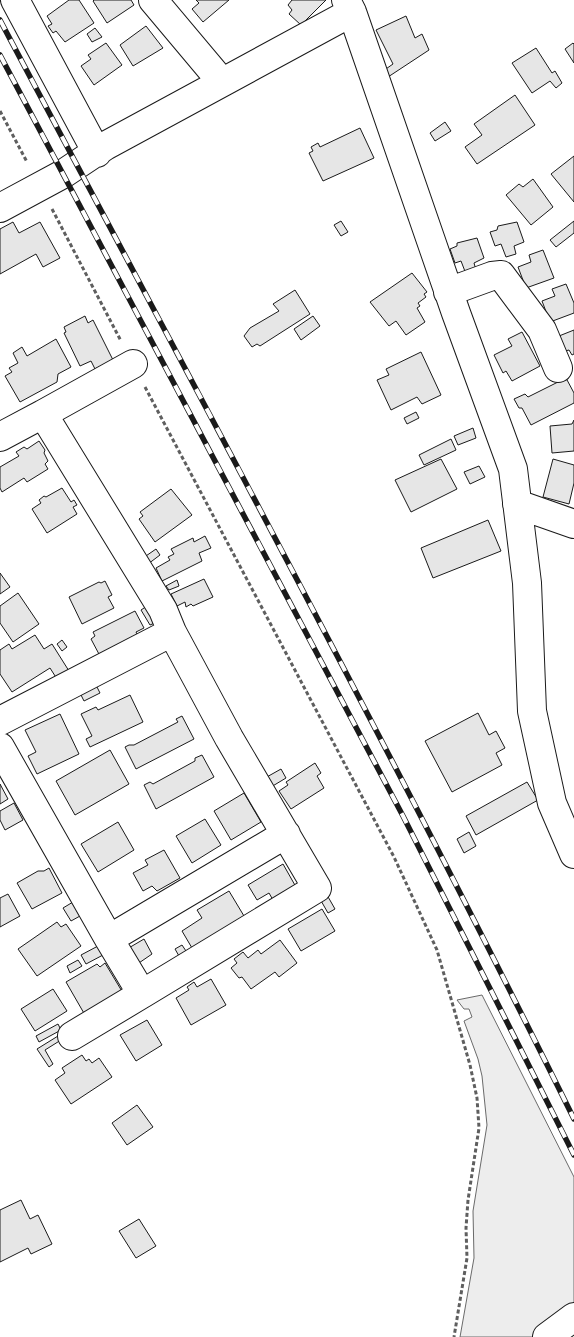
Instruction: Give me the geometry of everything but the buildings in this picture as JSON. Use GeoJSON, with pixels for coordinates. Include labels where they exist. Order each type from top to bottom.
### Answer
{"type":"FeatureCollection","features":[{"type":"Feature","properties":{"kind":"street"},"geometry":{"type":"LineString","coordinates":[[15,0],[97,153]]}},
{"type":"Feature","properties":{"kind":"street"},"geometry":{"type":"LineString","coordinates":[[153,0],[221,82]]}},
{"type":"Feature","properties":{"kind":"street"},"geometry":{"type":"LineString","coordinates":[[0,208],[97,153],[105,146],[221,82],[349,6],[448,292],[514,469],[527,583],[532,711],[552,803],[574,854]]}},
{"type":"Feature","properties":{"kind":"street"},"geometry":{"type":"LineString","coordinates":[[448,292],[492,276],[501,275],[542,330],[558,368]]}},
{"type":"Feature","properties":{"kind":"street"},"geometry":{"type":"LineString","coordinates":[[0,437],[133,364]]}},
{"type":"Feature","properties":{"kind":"street"},"geometry":{"type":"LineString","coordinates":[[44,414],[162,610],[229,738],[317,888],[72,1036]]}},
{"type":"Feature","properties":{"kind":"street"},"geometry":{"type":"LineString","coordinates":[[517,504],[573,520]]}},
{"type":"Feature","properties":{"kind":"street"},"geometry":{"type":"LineString","coordinates":[[0,721],[172,632]]}},
{"type":"Feature","properties":{"kind":"street"},"geometry":{"type":"LineString","coordinates":[[0,747],[108,939],[142,994]]}},
{"type":"Feature","properties":{"kind":"street"},"geometry":{"type":"LineString","coordinates":[[108,939],[286,834]]}},
{"type":"Feature","properties":{"kind":"street"},"geometry":{"type":"LineString","coordinates":[[547,1337],[574,1317]]}},
{"type":"Feature","properties":{"kind":"path"},"geometry":{"type":"LineString","coordinates":[[0,111],[394,857],[437,950],[470,1065],[477,1098],[479,1128],[468,1200],[466,1228],[467,1258],[454,1337]]}},
{"type":"Feature","properties":{"kind":"shaded area"},"geometry":{"type":"Polygon","coordinates":[[[482,995],[574,1177],[574,1307],[533,1337],[460,1337],[474,1258],[473,1211],[487,1125],[482,1076],[464,1021],[472,1017],[469,1009],[464,1009],[457,1000],[482,995]]]}},
{"type":"Feature","properties":{"kind":"railway"},"geometry":{"type":"LineString","coordinates":[[0,20],[363,705],[574,1119]]}},
{"type":"Feature","properties":{"kind":"railway"},"geometry":{"type":"LineString","coordinates":[[0,55],[403,816],[574,1155]]}}]}
